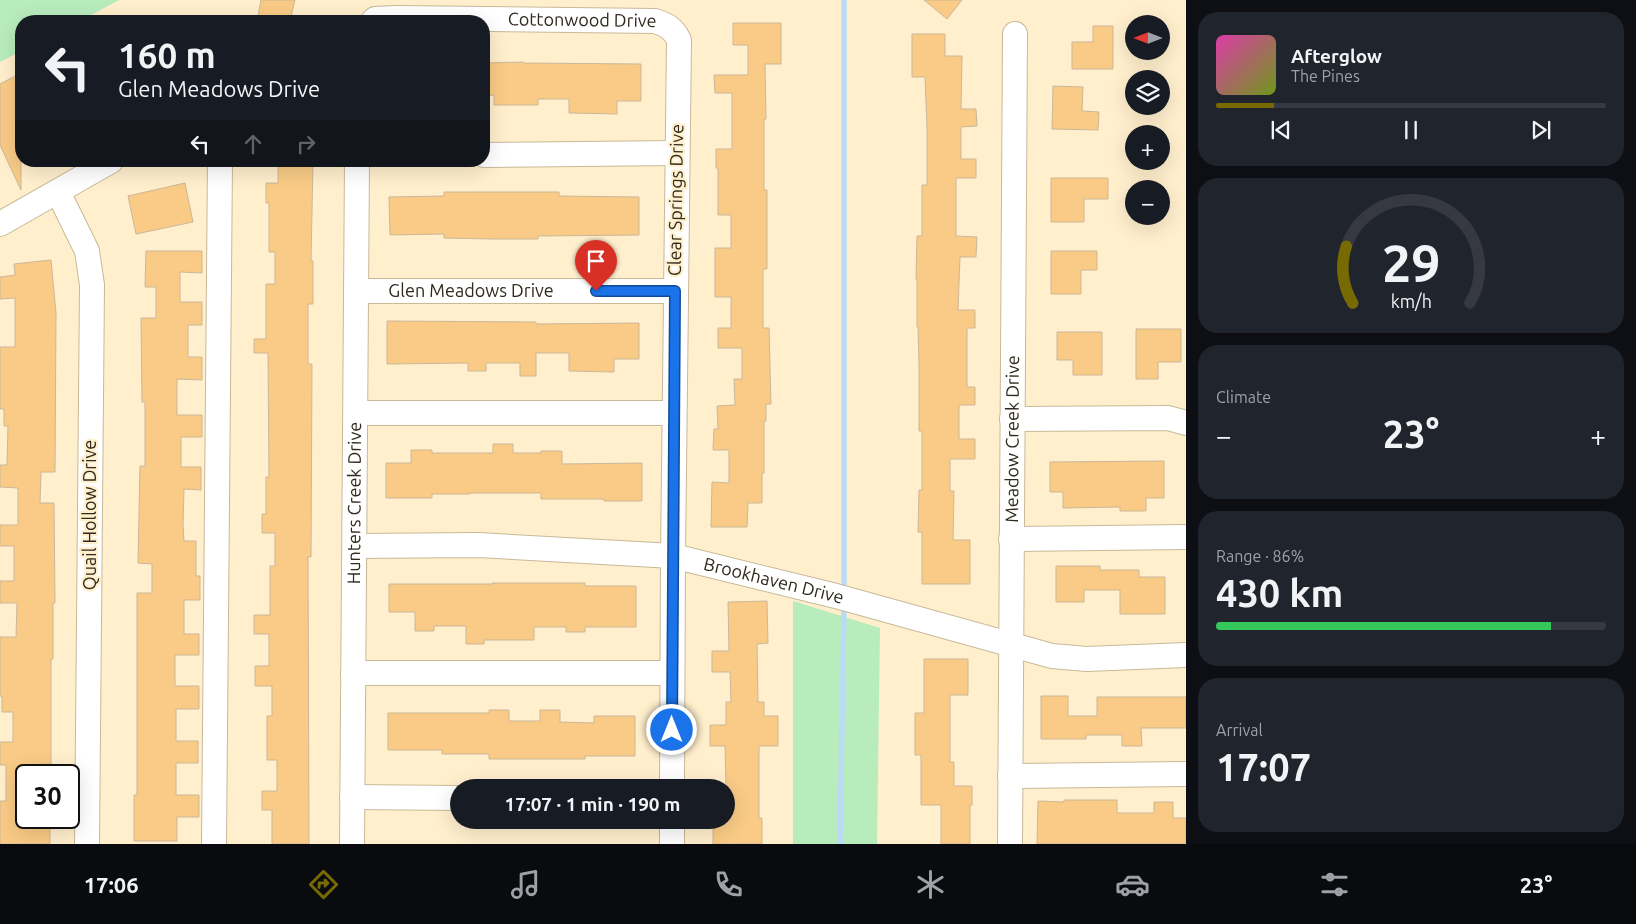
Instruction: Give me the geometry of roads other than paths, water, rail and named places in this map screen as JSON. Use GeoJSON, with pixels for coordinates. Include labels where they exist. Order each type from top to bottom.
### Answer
{"type":"FeatureCollection","features":[{"type":"Feature","properties":{"kind":"street","name":"Cottonwood Drive"},"geometry":{"type":"LineString","coordinates":[[490,20],[655,21],[667,25],[675,33]]}},
{"type":"Feature","properties":{"kind":"street","name":"Clear Springs Drive"},"geometry":{"type":"LineString","coordinates":[[672,779],[675,291],[679,40],[675,33]]}},
{"type":"Feature","properties":{"kind":"street","name":"Meadow Creek Drive"},"geometry":{"type":"LineString","coordinates":[[1010,844],[1015,34]]}},
{"type":"Feature","properties":{"kind":"street"},"geometry":{"type":"LineString","coordinates":[[490,155],[677,154]]}},
{"type":"Feature","properties":{"kind":"street"},"geometry":{"type":"LineString","coordinates":[[0,224],[101,167]]}},
{"type":"Feature","properties":{"kind":"street"},"geometry":{"type":"LineString","coordinates":[[214,844],[220,167]]}},
{"type":"Feature","properties":{"kind":"street","name":"Hunters Creek Drive"},"geometry":{"type":"LineString","coordinates":[[352,844],[357,167]]}},
{"type":"Feature","properties":{"kind":"street","name":"Quail Hollow Drive"},"geometry":{"type":"LineString","coordinates":[[58,192],[87,251],[92,285],[87,844]]}},
{"type":"Feature","properties":{"kind":"street","name":"Glen Meadows Drive"},"geometry":{"type":"LineString","coordinates":[[356,291],[675,291]]}},
{"type":"Feature","properties":{"kind":"street"},"geometry":{"type":"LineString","coordinates":[[356,413],[674,413]]}},
{"type":"Feature","properties":{"kind":"street"},"geometry":{"type":"LineString","coordinates":[[1012,419],[1168,418],[1186,423]]}},
{"type":"Feature","properties":{"kind":"street"},"geometry":{"type":"LineString","coordinates":[[1011,539],[1186,537]]}},
{"type":"Feature","properties":{"kind":"street","name":"Brookhaven Drive"},"geometry":{"type":"LineString","coordinates":[[355,546],[478,545],[673,556],[872,606],[1052,656],[1087,659],[1186,655]]}},
{"type":"Feature","properties":{"kind":"street"},"geometry":{"type":"LineString","coordinates":[[354,673],[672,673]]}},
{"type":"Feature","properties":{"kind":"street"},"geometry":{"type":"LineString","coordinates":[[1010,776],[1186,774]]}},
{"type":"Feature","properties":{"kind":"street"},"geometry":{"type":"LineString","coordinates":[[352,797],[450,798]]}},
{"type":"Feature","properties":{"kind":"street"},"geometry":{"type":"LineString","coordinates":[[672,829],[672,844]]}},
{"type":"Feature","properties":{"kind":"waterway"},"geometry":{"type":"LineString","coordinates":[[844,0],[844,593]]}},
{"type":"Feature","properties":{"kind":"waterway"},"geometry":{"type":"LineString","coordinates":[[840,844],[844,605]]}}]}
